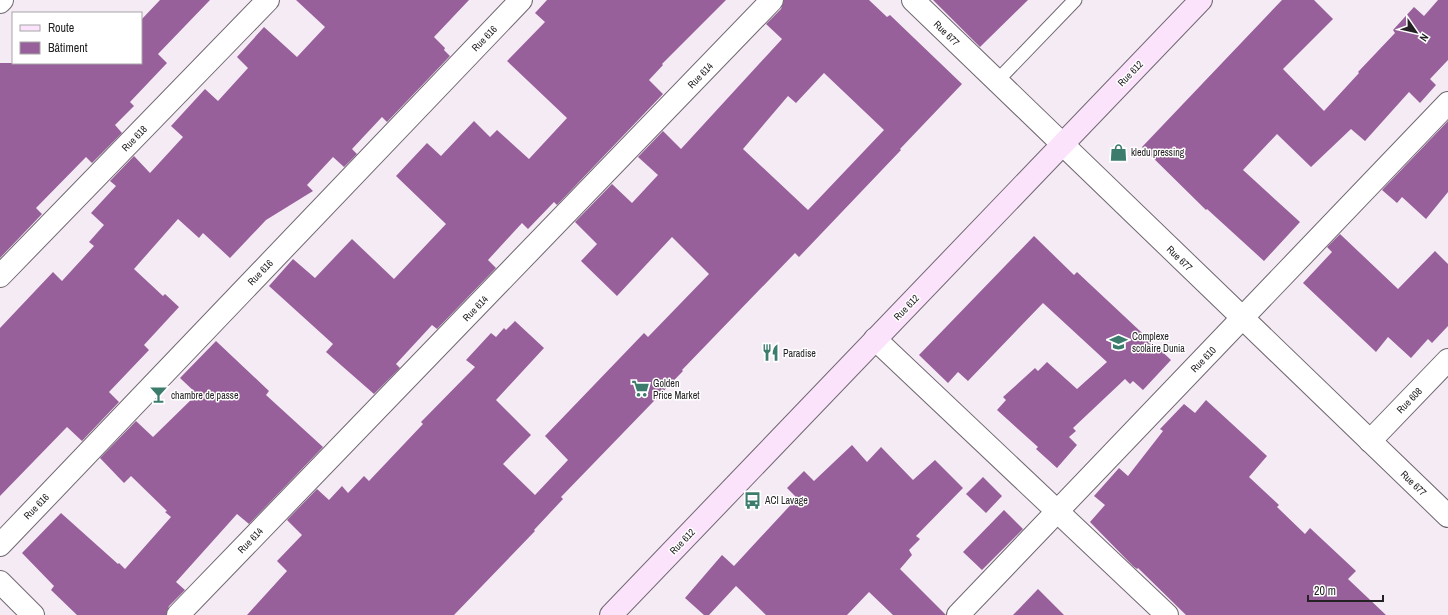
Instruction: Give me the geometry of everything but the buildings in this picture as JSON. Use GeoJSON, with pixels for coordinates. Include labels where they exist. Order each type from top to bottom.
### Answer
{"type":"FeatureCollection","features":[{"type":"Feature","properties":{"kind":"street","name":"Rue 618"},"geometry":{"type":"LineString","coordinates":[[0,276],[268,0]]}},
{"type":"Feature","properties":{"kind":"street","name":"Rue 616"},"geometry":{"type":"LineString","coordinates":[[0,544],[521,0]]}},
{"type":"Feature","properties":{"kind":"street","name":"Rue 614"},"geometry":{"type":"LineString","coordinates":[[178,615],[772,0]]}},
{"type":"Feature","properties":{"kind":"street","name":"Rue 677"},"geometry":{"type":"LineString","coordinates":[[913,0],[1448,516]]}},
{"type":"Feature","properties":{"kind":"street","name":"Rue 612"},"geometry":{"type":"LineString","coordinates":[[611,615],[1201,0]]}},
{"type":"Feature","properties":{"kind":"street","name":"Rue 610"},"geometry":{"type":"LineString","coordinates":[[958,615],[1448,103]]}},
{"type":"Feature","properties":{"kind":"street"},"geometry":{"type":"LineString","coordinates":[[875,339],[1166,615]]}},
{"type":"Feature","properties":{"kind":"street","name":"Rue 608"},"geometry":{"type":"LineString","coordinates":[[1370,441],[1448,360]]}},
{"type":"Feature","properties":{"kind":"street"},"geometry":{"type":"LineString","coordinates":[[0,582],[33,615]]}},
{"type":"Feature","properties":{"kind":"lane"},"geometry":{"type":"LineString","coordinates":[[997,81],[1074,0]]}},
{"type":"Feature","properties":{"kind":"place","name":"kledu pressing"},"geometry":{"type":"Point","coordinates":[1118,152]}},
{"type":"Feature","properties":{"kind":"place","name":"Complexe scolaire Dunia"},"geometry":{"type":"Point","coordinates":[1119,342]}},
{"type":"Feature","properties":{"kind":"place","name":"Paradise"},"geometry":{"type":"Point","coordinates":[770,353]}},
{"type":"Feature","properties":{"kind":"place","name":"Golden Price Market"},"geometry":{"type":"Point","coordinates":[640,389]}},
{"type":"Feature","properties":{"kind":"place","name":"chambre de passe"},"geometry":{"type":"Point","coordinates":[158,395]}},
{"type":"Feature","properties":{"kind":"place","name":"ACI Lavage"},"geometry":{"type":"Point","coordinates":[752,500]}}]}
